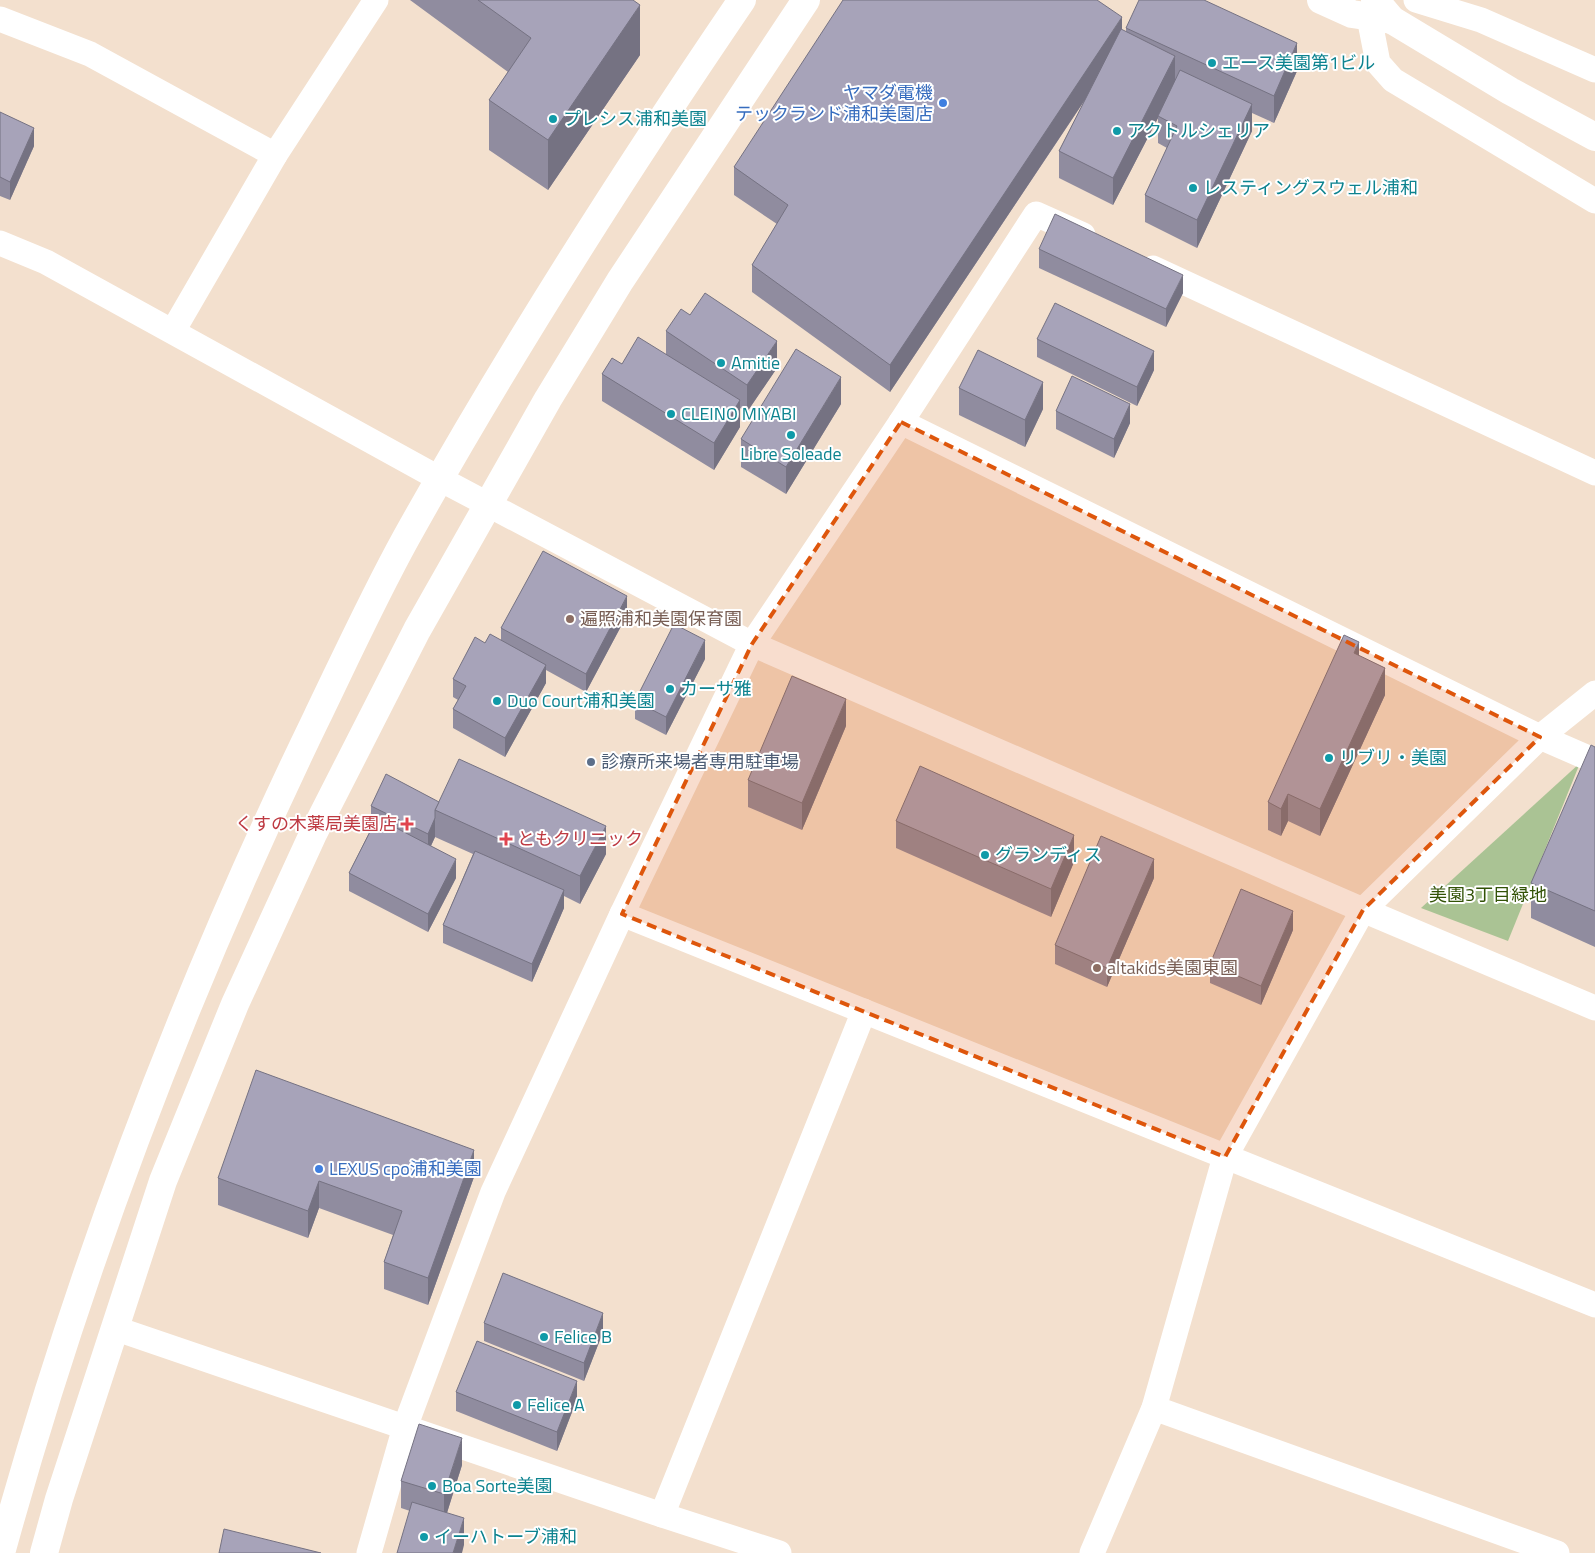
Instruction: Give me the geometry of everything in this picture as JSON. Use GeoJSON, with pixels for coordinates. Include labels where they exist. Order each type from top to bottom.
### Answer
{"type":"FeatureCollection","features":[{"type":"Feature","properties":{"kind":"street"},"geometry":{"type":"LineString","coordinates":[[173,331],[275,155],[376,0]]}},
{"type":"Feature","properties":{"kind":"street"},"geometry":{"type":"LineString","coordinates":[[1,1553],[19,1486],[72,1320],[125,1169],[194,990],[272,810],[404,541],[575,253],[742,0]]}},
{"type":"Feature","properties":{"kind":"street"},"geometry":{"type":"LineString","coordinates":[[44,1553],[114,1328],[163,1181],[239,995],[313,834],[417,630],[488,504],[620,281],[806,0]]}},
{"type":"Feature","properties":{"kind":"street"},"geometry":{"type":"LineString","coordinates":[[1321,0],[1352,14],[1378,12],[1510,91],[1595,137]]}},
{"type":"Feature","properties":{"kind":"street"},"geometry":{"type":"LineString","coordinates":[[1416,0],[1481,20],[1595,70]]}},
{"type":"Feature","properties":{"kind":"street"},"geometry":{"type":"LineString","coordinates":[[1378,12],[1378,63],[1394,80],[1595,201]]}},
{"type":"Feature","properties":{"kind":"street"},"geometry":{"type":"LineString","coordinates":[[0,19],[90,54],[275,155]]}},
{"type":"Feature","properties":{"kind":"street"},"geometry":{"type":"LineString","coordinates":[[369,1553],[405,1427],[493,1192],[622,914],[752,644],[901,422],[1036,214],[1108,247]]}},
{"type":"Feature","properties":{"kind":"street"},"geometry":{"type":"LineString","coordinates":[[0,242],[46,262],[440,479],[752,644],[1363,910],[1595,1008]]}},
{"type":"Feature","properties":{"kind":"street"},"geometry":{"type":"LineString","coordinates":[[1135,260],[1595,473]]}},
{"type":"Feature","properties":{"kind":"street"},"geometry":{"type":"LineString","coordinates":[[901,422],[1540,737],[1595,761]]}},
{"type":"Feature","properties":{"kind":"street"},"geometry":{"type":"LineString","coordinates":[[1092,1553],[1154,1408],[1226,1157],[1363,910],[1540,737],[1595,692]]}},
{"type":"Feature","properties":{"kind":"street"},"geometry":{"type":"LineString","coordinates":[[622,914],[1595,1305]]}},
{"type":"Feature","properties":{"kind":"street"},"geometry":{"type":"LineString","coordinates":[[662,1515],[864,1011]]}},
{"type":"Feature","properties":{"kind":"street"},"geometry":{"type":"LineString","coordinates":[[114,1328],[662,1515],[780,1553]]}},
{"type":"Feature","properties":{"kind":"street"},"geometry":{"type":"LineString","coordinates":[[1154,1408],[1558,1553]]}},
{"type":"Feature","properties":{"kind":"highlighted area"},"geometry":{"type":"Polygon","coordinates":[[[901,422],[1540,737],[1363,910],[1225,1157],[622,914],[752,644],[901,422]]]}},
{"type":"Feature","properties":{"kind":"green space","name":"美園3丁目緑地"},"geometry":{"type":"Polygon","coordinates":[[[1580,763],[1508,941],[1421,908],[1580,763]]]}},
{"type":"Feature","properties":{"kind":"building"},"geometry":{"type":"Polygon","coordinates":[[[478,0],[633,0],[640,5],[548,140],[489,100],[531,38],[478,0]]]}},
{"type":"Feature","properties":{"kind":"building"},"geometry":{"type":"Polygon","coordinates":[[[843,0],[1097,0],[1122,17],[890,365],[752,265],[788,205],[734,167],[843,0]]]}},
{"type":"Feature","properties":{"kind":"building"},"geometry":{"type":"Polygon","coordinates":[[[1139,0],[1204,0],[1297,43],[1274,96],[1126,28],[1139,0]]]}},
{"type":"Feature","properties":{"kind":"building","name":"アクトルシェリア"},"geometry":{"type":"Polygon","coordinates":[[[1121,29],[1175,56],[1113,178],[1059,151],[1121,29]]]}},
{"type":"Feature","properties":{"kind":"building","name":"レスティングスウェル浦和"},"geometry":{"type":"Polygon","coordinates":[[[1180,70],[1252,104],[1197,220],[1145,195],[1177,126],[1158,116],[1180,70]]]}},
{"type":"Feature","properties":{"kind":"building"},"geometry":{"type":"Polygon","coordinates":[[[0,112],[34,128],[10,182],[0,177],[0,112]]]}},
{"type":"Feature","properties":{"kind":"building"},"geometry":{"type":"Polygon","coordinates":[[[1055,214],[1183,275],[1166,309],[1039,249],[1055,214]]]}},
{"type":"Feature","properties":{"kind":"building"},"geometry":{"type":"Polygon","coordinates":[[[705,293],[777,341],[747,385],[666,331],[681,309],[690,315],[705,293]]]}},
{"type":"Feature","properties":{"kind":"building"},"geometry":{"type":"Polygon","coordinates":[[[1055,303],[1154,351],[1137,387],[1037,339],[1055,303]]]}},
{"type":"Feature","properties":{"kind":"building"},"geometry":{"type":"Polygon","coordinates":[[[638,337],[740,400],[714,443],[602,374],[612,358],[622,364],[638,337]]]}},
{"type":"Feature","properties":{"kind":"building"},"geometry":{"type":"Polygon","coordinates":[[[796,349],[841,377],[786,467],[741,439],[796,349]]]}},
{"type":"Feature","properties":{"kind":"building"},"geometry":{"type":"Polygon","coordinates":[[[978,350],[1043,382],[1025,420],[959,388],[978,350]]]}},
{"type":"Feature","properties":{"kind":"building"},"geometry":{"type":"Polygon","coordinates":[[[1072,376],[1130,404],[1114,439],[1056,411],[1072,376]]]}},
{"type":"Feature","properties":{"kind":"building"},"geometry":{"type":"Polygon","coordinates":[[[543,551],[627,596],[586,674],[501,628],[543,551]]]}},
{"type":"Feature","properties":{"kind":"building","name":"カーサ雅"},"geometry":{"type":"Polygon","coordinates":[[[674,624],[705,640],[666,717],[635,701],[674,624]]]}},
{"type":"Feature","properties":{"kind":"building","name":"Duo Court浦和美園"},"geometry":{"type":"Polygon","coordinates":[[[490,634],[546,665],[505,738],[453,709],[466,686],[453,679],[475,637],[485,643],[490,634]]]}},
{"type":"Feature","properties":{"kind":"building","name":"リブリ・美園"},"geometry":{"type":"Polygon","coordinates":[[[1344,635],[1359,642],[1354,653],[1385,668],[1320,809],[1288,794],[1281,809],[1268,802],[1344,635]]]}},
{"type":"Feature","properties":{"kind":"building"},"geometry":{"type":"Polygon","coordinates":[[[792,676],[846,699],[802,803],[748,780],[792,676]]]}},
{"type":"Feature","properties":{"kind":"building"},"geometry":{"type":"Polygon","coordinates":[[[1591,745],[1595,747],[1595,911],[1531,883],[1591,745]]]}},
{"type":"Feature","properties":{"kind":"building"},"geometry":{"type":"Polygon","coordinates":[[[459,759],[606,826],[580,876],[435,810],[459,759]]]}},
{"type":"Feature","properties":{"kind":"building"},"geometry":{"type":"Polygon","coordinates":[[[920,766],[1074,835],[1051,889],[896,821],[920,766]]]}},
{"type":"Feature","properties":{"kind":"building"},"geometry":{"type":"Polygon","coordinates":[[[386,774],[439,802],[428,834],[371,806],[386,774]]]}},
{"type":"Feature","properties":{"kind":"building"},"geometry":{"type":"Polygon","coordinates":[[[377,818],[456,859],[428,914],[349,873],[377,818]]]}},
{"type":"Feature","properties":{"kind":"building"},"geometry":{"type":"Polygon","coordinates":[[[1101,836],[1154,859],[1107,968],[1055,945],[1101,836]]]}},
{"type":"Feature","properties":{"kind":"building"},"geometry":{"type":"Polygon","coordinates":[[[475,851],[564,890],[532,964],[443,925],[475,851]]]}},
{"type":"Feature","properties":{"kind":"building"},"geometry":{"type":"Polygon","coordinates":[[[1241,889],[1293,911],[1261,986],[1210,964],[1241,889]]]}},
{"type":"Feature","properties":{"kind":"building"},"geometry":{"type":"Polygon","coordinates":[[[256,1070],[474,1150],[428,1278],[384,1262],[402,1211],[319,1181],[308,1211],[218,1178],[256,1070]]]}},
{"type":"Feature","properties":{"kind":"building","name":"Felice B"},"geometry":{"type":"Polygon","coordinates":[[[503,1273],[603,1313],[584,1363],[484,1323],[503,1273]]]}},
{"type":"Feature","properties":{"kind":"building","name":"Felice A"},"geometry":{"type":"Polygon","coordinates":[[[477,1341],[577,1381],[557,1432],[456,1392],[477,1341]]]}},
{"type":"Feature","properties":{"kind":"building"},"geometry":{"type":"Polygon","coordinates":[[[419,1424],[462,1438],[444,1494],[401,1481],[419,1424]]]}},
{"type":"Feature","properties":{"kind":"building"},"geometry":{"type":"Polygon","coordinates":[[[412,1502],[464,1518],[453,1553],[397,1553],[412,1502]]]}},
{"type":"Feature","properties":{"kind":"building"},"geometry":{"type":"Polygon","coordinates":[[[224,1529],[321,1553],[219,1553],[224,1529]]]}},
{"type":"Feature","properties":{"kind":"place","name":"エース美園第1ビル"},"geometry":{"type":"Point","coordinates":[1212,63]}},
{"type":"Feature","properties":{"kind":"place","name":"ヤマダ電機 テックランド浦和美園店"},"geometry":{"type":"Point","coordinates":[943,103]}},
{"type":"Feature","properties":{"kind":"place","name":"プレシス浦和美園"},"geometry":{"type":"Point","coordinates":[553,119]}},
{"type":"Feature","properties":{"kind":"place","name":"アクトルシェリア"},"geometry":{"type":"Point","coordinates":[1117,131]}},
{"type":"Feature","properties":{"kind":"place","name":"レスティングスウェル浦和"},"geometry":{"type":"Point","coordinates":[1193,188]}},
{"type":"Feature","properties":{"kind":"place","name":"Amitie"},"geometry":{"type":"Point","coordinates":[721,363]}},
{"type":"Feature","properties":{"kind":"place","name":"CLEINO MIYABI"},"geometry":{"type":"Point","coordinates":[671,414]}},
{"type":"Feature","properties":{"kind":"place","name":"Libre Soleade"},"geometry":{"type":"Point","coordinates":[791,435]}},
{"type":"Feature","properties":{"kind":"place","name":"遍照浦和美園保育園"},"geometry":{"type":"Point","coordinates":[570,619]}},
{"type":"Feature","properties":{"kind":"place","name":"カーサ雅"},"geometry":{"type":"Point","coordinates":[670,689]}},
{"type":"Feature","properties":{"kind":"place","name":"Duo Court浦和美園"},"geometry":{"type":"Point","coordinates":[497,701]}},
{"type":"Feature","properties":{"kind":"place","name":"リブリ・美園"},"geometry":{"type":"Point","coordinates":[1329,758]}},
{"type":"Feature","properties":{"kind":"place","name":"診療所来場者専用駐車場"},"geometry":{"type":"Point","coordinates":[591,762]}},
{"type":"Feature","properties":{"kind":"place","name":"くすの木薬局美園店"},"geometry":{"type":"Point","coordinates":[407,824]}},
{"type":"Feature","properties":{"kind":"place","name":"ともクリニック"},"geometry":{"type":"Point","coordinates":[506,839]}},
{"type":"Feature","properties":{"kind":"place","name":"グランディス"},"geometry":{"type":"Point","coordinates":[985,855]}},
{"type":"Feature","properties":{"kind":"place","name":"altakids美園東園"},"geometry":{"type":"Point","coordinates":[1097,968]}},
{"type":"Feature","properties":{"kind":"place","name":"LEXUS cpo浦和美園"},"geometry":{"type":"Point","coordinates":[319,1169]}},
{"type":"Feature","properties":{"kind":"place","name":"Felice B"},"geometry":{"type":"Point","coordinates":[544,1337]}},
{"type":"Feature","properties":{"kind":"place","name":"Felice A"},"geometry":{"type":"Point","coordinates":[517,1405]}},
{"type":"Feature","properties":{"kind":"place","name":"Boa Sorte美園"},"geometry":{"type":"Point","coordinates":[432,1486]}},
{"type":"Feature","properties":{"kind":"place","name":"イーハトーブ浦和"},"geometry":{"type":"Point","coordinates":[424,1537]}}]}
